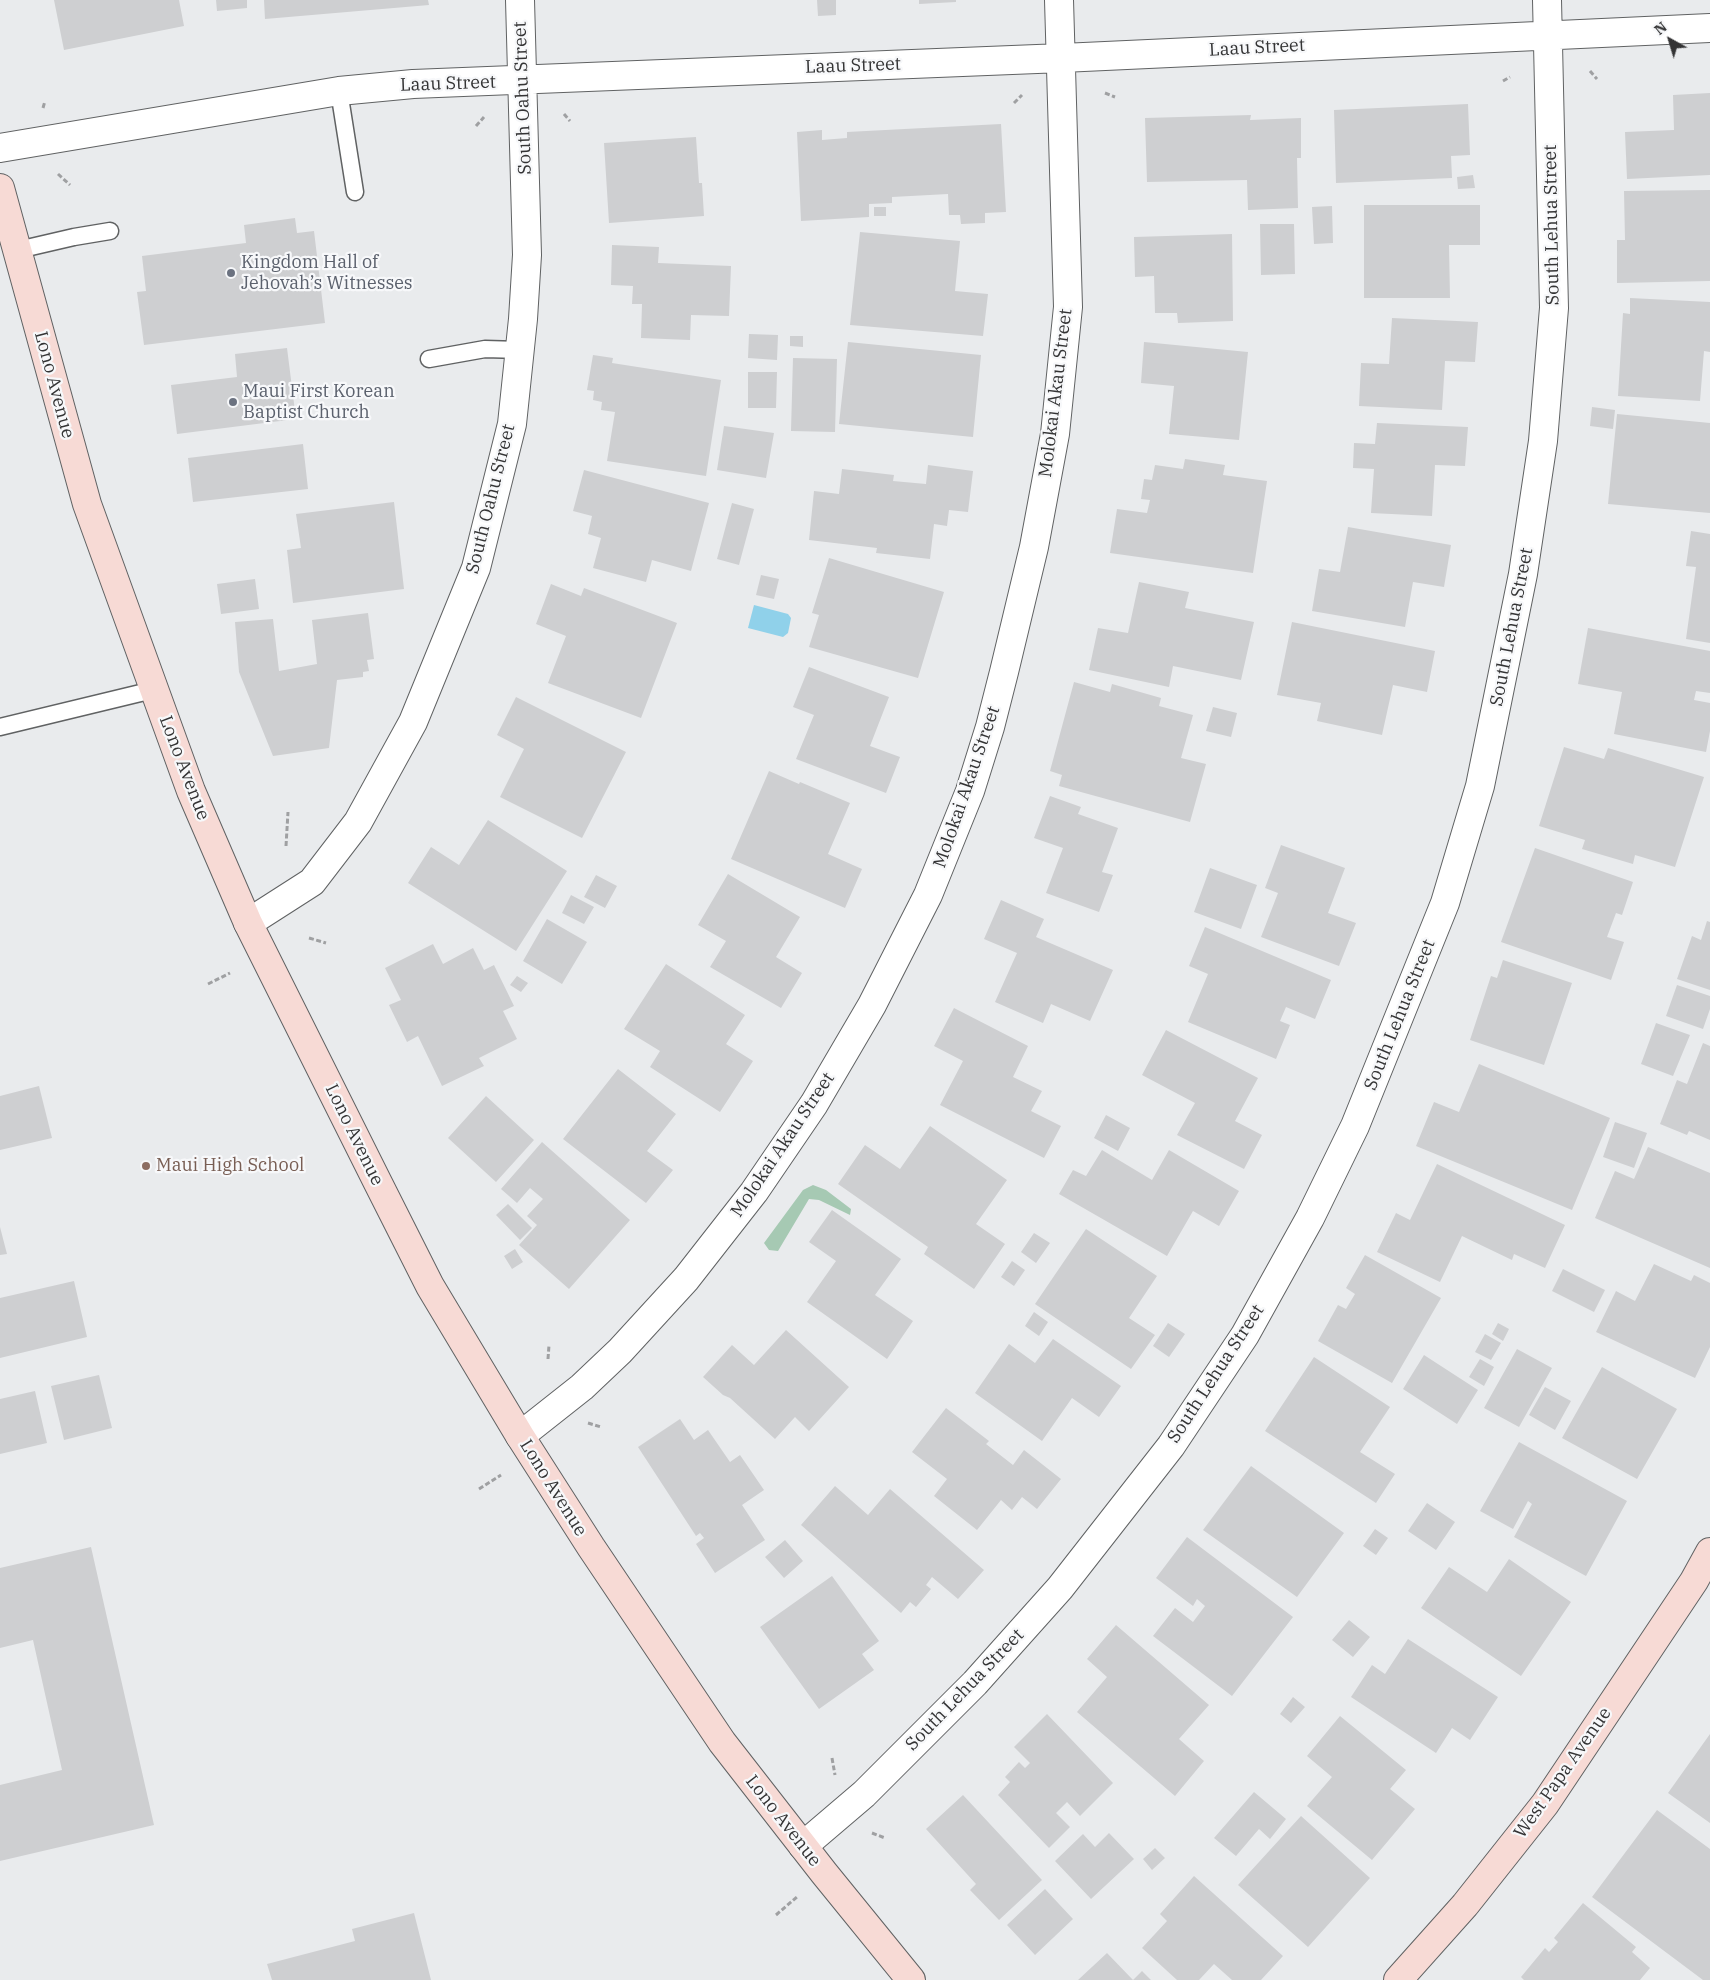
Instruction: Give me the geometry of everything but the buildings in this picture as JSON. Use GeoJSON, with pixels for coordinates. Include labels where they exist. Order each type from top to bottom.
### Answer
{"type":"FeatureCollection","features":[{"type":"Feature","properties":{"kind":"street","name":"South Oahu Street"},"geometry":{"type":"LineString","coordinates":[[248,923],[312,882],[358,822],[413,722],[476,568],[512,424],[520,350],[527,255],[520,0]]}},
{"type":"Feature","properties":{"kind":"street","name":"Molokai Akau Street"},"geometry":{"type":"LineString","coordinates":[[520,1436],[582,1387],[620,1351],[686,1279],[754,1192],[814,1104],[872,1004],[928,895],[966,800],[990,727],[1007,663],[1034,547],[1055,434],[1068,308],[1059,0]]}},
{"type":"Feature","properties":{"kind":"street","name":"South Lehua Street"},"geometry":{"type":"LineString","coordinates":[[803,1846],[864,1794],[975,1684],[1060,1588],[1171,1446],[1245,1335],[1310,1218],[1355,1126],[1448,894],[1480,786],[1523,574],[1543,441],[1554,308],[1547,0]]}},
{"type":"Feature","properties":{"kind":"street","name":"Laau Street"},"geometry":{"type":"LineString","coordinates":[[0,148],[339,91],[413,84],[1062,58],[1710,28]]}},
{"type":"Feature","properties":{"kind":"street","name":"Lono Avenue"},"geometry":{"type":"LineString","coordinates":[[0,188],[87,504],[191,791],[248,923],[430,1286],[520,1436],[591,1547],[722,1742],[911,1980]]}},
{"type":"Feature","properties":{"kind":"street","name":"West Papa Avenue"},"geometry":{"type":"LineString","coordinates":[[1398,1980],[1465,1905],[1545,1804],[1694,1581],[1710,1552]]}},
{"type":"Feature","properties":{"kind":"lane"},"geometry":{"type":"LineString","coordinates":[[339,91],[355,192]]}},
{"type":"Feature","properties":{"kind":"lane"},"geometry":{"type":"LineString","coordinates":[[18,250],[110,231]]}},
{"type":"Feature","properties":{"kind":"lane"},"geometry":{"type":"LineString","coordinates":[[429,359],[485,349],[520,350]]}},
{"type":"Feature","properties":{"kind":"lane"},"geometry":{"type":"LineString","coordinates":[[0,728],[154,690]]}},
{"type":"Feature","properties":{"kind":"path"},"geometry":{"type":"LineString","coordinates":[[1590,71],[1598,79]]}},
{"type":"Feature","properties":{"kind":"path"},"geometry":{"type":"LineString","coordinates":[[1503,81],[1510,77]]}},
{"type":"Feature","properties":{"kind":"path"},"geometry":{"type":"LineString","coordinates":[[1105,93],[1115,96]]}},
{"type":"Feature","properties":{"kind":"path"},"geometry":{"type":"LineString","coordinates":[[1014,103],[1022,95]]}},
{"type":"Feature","properties":{"kind":"path"},"geometry":{"type":"LineString","coordinates":[[564,114],[570,121]]}},
{"type":"Feature","properties":{"kind":"path"},"geometry":{"type":"LineString","coordinates":[[476,126],[484,117]]}},
{"type":"Feature","properties":{"kind":"path"},"geometry":{"type":"LineString","coordinates":[[58,174],[70,185]]}},
{"type":"Feature","properties":{"kind":"path"},"geometry":{"type":"LineString","coordinates":[[286,846],[288,812]]}},
{"type":"Feature","properties":{"kind":"path"},"geometry":{"type":"LineString","coordinates":[[309,938],[326,943]]}},
{"type":"Feature","properties":{"kind":"path"},"geometry":{"type":"LineString","coordinates":[[208,984],[230,973]]}},
{"type":"Feature","properties":{"kind":"path"},"geometry":{"type":"LineString","coordinates":[[548,1359],[549,1345]]}},
{"type":"Feature","properties":{"kind":"path"},"geometry":{"type":"LineString","coordinates":[[587,1423],[601,1427]]}},
{"type":"Feature","properties":{"kind":"path"},"geometry":{"type":"LineString","coordinates":[[479,1489],[501,1475]]}},
{"type":"Feature","properties":{"kind":"path"},"geometry":{"type":"LineString","coordinates":[[832,1758],[836,1775]]}},
{"type":"Feature","properties":{"kind":"path"},"geometry":{"type":"LineString","coordinates":[[872,1834],[885,1838]]}},
{"type":"Feature","properties":{"kind":"path"},"geometry":{"type":"LineString","coordinates":[[776,1915],[798,1896]]}},
{"type":"Feature","properties":{"kind":"green space"},"geometry":{"type":"Polygon","coordinates":[[[813,1185],[826,1190],[851,1209],[850,1215],[819,1200],[809,1199],[778,1251],[769,1250],[764,1243],[803,1190],[813,1185]]]}},
{"type":"Feature","properties":{"kind":"water"},"geometry":{"type":"Polygon","coordinates":[[[754,605],[788,614],[791,618],[788,633],[783,637],[748,628],[754,605]]]}},
{"type":"Feature","properties":{"kind":"place","name":"Kingdom Hall of Jehovah’s Witnesses"},"geometry":{"type":"Point","coordinates":[231,273]}},
{"type":"Feature","properties":{"kind":"place","name":"Maui First Korean Baptist Church"},"geometry":{"type":"Point","coordinates":[233,402]}},
{"type":"Feature","properties":{"kind":"place","name":"Maui High School"},"geometry":{"type":"Point","coordinates":[146,1166]}}]}
